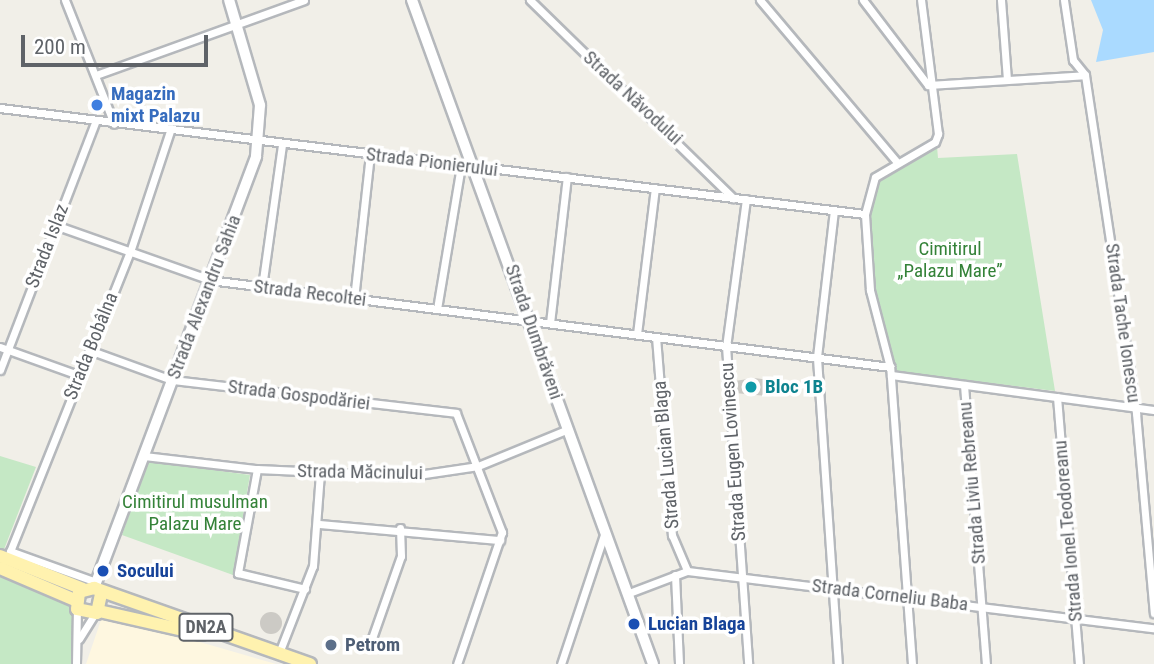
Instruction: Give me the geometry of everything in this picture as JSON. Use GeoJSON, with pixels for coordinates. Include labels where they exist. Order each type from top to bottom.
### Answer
{"type":"FeatureCollection","features":[{"type":"Feature","properties":{"kind":"main road","name":"DN2A"},"geometry":{"type":"LineString","coordinates":[[4,558],[310,664]]}},
{"type":"Feature","properties":{"kind":"main road"},"geometry":{"type":"LineString","coordinates":[[4,558],[76,605],[97,613],[93,588]]}},
{"type":"Feature","properties":{"kind":"main road"},"geometry":{"type":"LineString","coordinates":[[76,605],[93,588]]}},
{"type":"Feature","properties":{"kind":"main road","name":"DN2A"},"geometry":{"type":"LineString","coordinates":[[97,613],[197,632],[289,664]]}},
{"type":"Feature","properties":{"kind":"street"},"geometry":{"type":"LineString","coordinates":[[65,0],[114,124]]}},
{"type":"Feature","properties":{"kind":"street","name":"Strada Alexandru Sahia"},"geometry":{"type":"LineString","coordinates":[[93,588],[210,280],[259,142],[260,105],[229,0]]}},
{"type":"Feature","properties":{"kind":"street"},"geometry":{"type":"LineString","coordinates":[[96,75],[304,0]]}},
{"type":"Feature","properties":{"kind":"street","name":"Strada Dumbrăveni"},"geometry":{"type":"LineString","coordinates":[[412,0],[532,322],[653,664]]}},
{"type":"Feature","properties":{"kind":"street","name":"Strada Năvodului"},"geometry":{"type":"LineString","coordinates":[[530,0],[733,198]]}},
{"type":"Feature","properties":{"kind":"street"},"geometry":{"type":"LineString","coordinates":[[760,0],[896,161]]}},
{"type":"Feature","properties":{"kind":"street"},"geometry":{"type":"LineString","coordinates":[[863,0],[928,85]]}},
{"type":"Feature","properties":{"kind":"street"},"geometry":{"type":"LineString","coordinates":[[912,664],[890,371],[870,290],[865,214],[875,177],[896,161],[936,142],[921,0]]}},
{"type":"Feature","properties":{"kind":"street"},"geometry":{"type":"LineString","coordinates":[[1001,0],[1007,80]]}},
{"type":"Feature","properties":{"kind":"street","name":"Strada Tache Ionescu"},"geometry":{"type":"LineString","coordinates":[[1064,0],[1073,61],[1085,75],[1135,408],[1154,613]]}},
{"type":"Feature","properties":{"kind":"street"},"geometry":{"type":"LineString","coordinates":[[928,85],[1085,75]]}},
{"type":"Feature","properties":{"kind":"street","name":"Strada Pionierului"},"geometry":{"type":"LineString","coordinates":[[0,108],[282,145],[865,214]]}},
{"type":"Feature","properties":{"kind":"street","name":"Strada Islaz"},"geometry":{"type":"LineString","coordinates":[[0,370],[4,349],[95,122]]}},
{"type":"Feature","properties":{"kind":"street","name":"Strada Bobâlna"},"geometry":{"type":"LineString","coordinates":[[4,558],[130,252],[170,131]]}},
{"type":"Feature","properties":{"kind":"street"},"geometry":{"type":"LineString","coordinates":[[261,287],[282,145]]}},
{"type":"Feature","properties":{"kind":"street"},"geometry":{"type":"LineString","coordinates":[[354,299],[370,155]]}},
{"type":"Feature","properties":{"kind":"street"},"geometry":{"type":"LineString","coordinates":[[437,309],[461,166]]}},
{"type":"Feature","properties":{"kind":"street"},"geometry":{"type":"LineString","coordinates":[[550,323],[567,177]]}},
{"type":"Feature","properties":{"kind":"street"},"geometry":{"type":"LineString","coordinates":[[638,334],[655,188]]}},
{"type":"Feature","properties":{"kind":"street","name":"Strada Eugen Lovinescu"},"geometry":{"type":"LineString","coordinates":[[746,200],[726,346],[748,664]]}},
{"type":"Feature","properties":{"kind":"street"},"geometry":{"type":"LineString","coordinates":[[834,210],[817,358],[838,664]]}},
{"type":"Feature","properties":{"kind":"street","name":"Strada Recoltei"},"geometry":{"type":"LineString","coordinates":[[55,225],[210,280],[817,358],[964,385],[1154,410]]}},
{"type":"Feature","properties":{"kind":"street","name":"Strada Lucian Blaga"},"geometry":{"type":"LineString","coordinates":[[656,337],[672,535],[687,571]]}},
{"type":"Feature","properties":{"kind":"street"},"geometry":{"type":"LineString","coordinates":[[4,349],[78,375]]}},
{"type":"Feature","properties":{"kind":"street","name":"Strada Gospodăriei"},"geometry":{"type":"LineString","coordinates":[[89,351],[172,380],[456,413],[478,466]]}},
{"type":"Feature","properties":{"kind":"street","name":"Strada Liviu Rebreanu"},"geometry":{"type":"LineString","coordinates":[[964,385],[986,664]]}},
{"type":"Feature","properties":{"kind":"street","name":"Strada Ionel Teodoreanu"},"geometry":{"type":"LineString","coordinates":[[1057,397],[1079,664]]}},
{"type":"Feature","properties":{"kind":"street","name":"Strada Măcinului"},"geometry":{"type":"LineString","coordinates":[[144,456],[257,469],[411,476],[478,466],[568,429]]}},
{"type":"Feature","properties":{"kind":"street"},"geometry":{"type":"LineString","coordinates":[[457,664],[502,532],[478,466]]}},
{"type":"Feature","properties":{"kind":"street"},"geometry":{"type":"LineString","coordinates":[[257,469],[238,573],[305,589]]}},
{"type":"Feature","properties":{"kind":"street"},"geometry":{"type":"LineString","coordinates":[[279,653],[305,589],[320,524],[315,514],[320,473]]}},
{"type":"Feature","properties":{"kind":"street"},"geometry":{"type":"LineString","coordinates":[[320,524],[400,528],[500,540]]}},
{"type":"Feature","properties":{"kind":"street"},"geometry":{"type":"LineString","coordinates":[[371,641],[401,556],[400,528]]}},
{"type":"Feature","properties":{"kind":"street"},"geometry":{"type":"LineString","coordinates":[[561,664],[606,531]]}},
{"type":"Feature","properties":{"kind":"street","name":"Strada Corneliu Baba"},"geometry":{"type":"LineString","coordinates":[[628,593],[687,571],[1154,628]]}},
{"type":"Feature","properties":{"kind":"street"},"geometry":{"type":"LineString","coordinates":[[675,575],[679,664]]}},
{"type":"Feature","properties":{"kind":"street"},"geometry":{"type":"LineString","coordinates":[[76,605],[79,640],[76,664]]}},
{"type":"Feature","properties":{"kind":"street"},"geometry":{"type":"LineString","coordinates":[[79,640],[97,613]]}},
{"type":"Feature","properties":{"kind":"shaded area"},"geometry":{"type":"Polygon","coordinates":[[[103,614],[276,664],[86,664],[103,614]]]}},
{"type":"Feature","properties":{"kind":"green space","name":"Cimitirul „Palazu Mare”"},"geometry":{"type":"Polygon","coordinates":[[[937,146],[938,158],[1017,154],[1055,391],[894,371],[869,271],[867,224],[875,179],[937,146]]]}},
{"type":"Feature","properties":{"kind":"green space"},"geometry":{"type":"Polygon","coordinates":[[[0,456],[36,467],[3,552],[89,583],[74,664],[0,664],[0,456]]]}},
{"type":"Feature","properties":{"kind":"green space","name":"Cimitirul musulman Palazu Mare"},"geometry":{"type":"Polygon","coordinates":[[[148,461],[250,475],[233,575],[122,535],[148,461]]]}},
{"type":"Feature","properties":{"kind":"water"},"geometry":{"type":"Polygon","coordinates":[[[1091,0],[1154,0],[1154,52],[1096,62],[1103,30],[1091,0]]]}},
{"type":"Feature","properties":{"kind":"building","name":"Bloc 1B"},"geometry":{"type":"Polygon","coordinates":[[[754,378],[769,380],[767,396],[735,393],[735,381],[754,378]]]}},
{"type":"Feature","properties":{"kind":"building"},"geometry":{"type":"Polygon","coordinates":[[[271,612],[279,615],[282,623],[279,631],[271,634],[263,631],[260,623],[263,615],[271,612]]]}},
{"type":"Feature","properties":{"kind":"place","name":"Magazin mixt Palazu"},"geometry":{"type":"Point","coordinates":[97,105]}},
{"type":"Feature","properties":{"kind":"place","name":"Bloc 1B"},"geometry":{"type":"Point","coordinates":[751,387]}},
{"type":"Feature","properties":{"kind":"place","name":"Socului"},"geometry":{"type":"Point","coordinates":[103,571]}},
{"type":"Feature","properties":{"kind":"place","name":"Lucian Blaga"},"geometry":{"type":"Point","coordinates":[634,624]}},
{"type":"Feature","properties":{"kind":"place","name":"Petrom"},"geometry":{"type":"Point","coordinates":[331,645]}}]}
